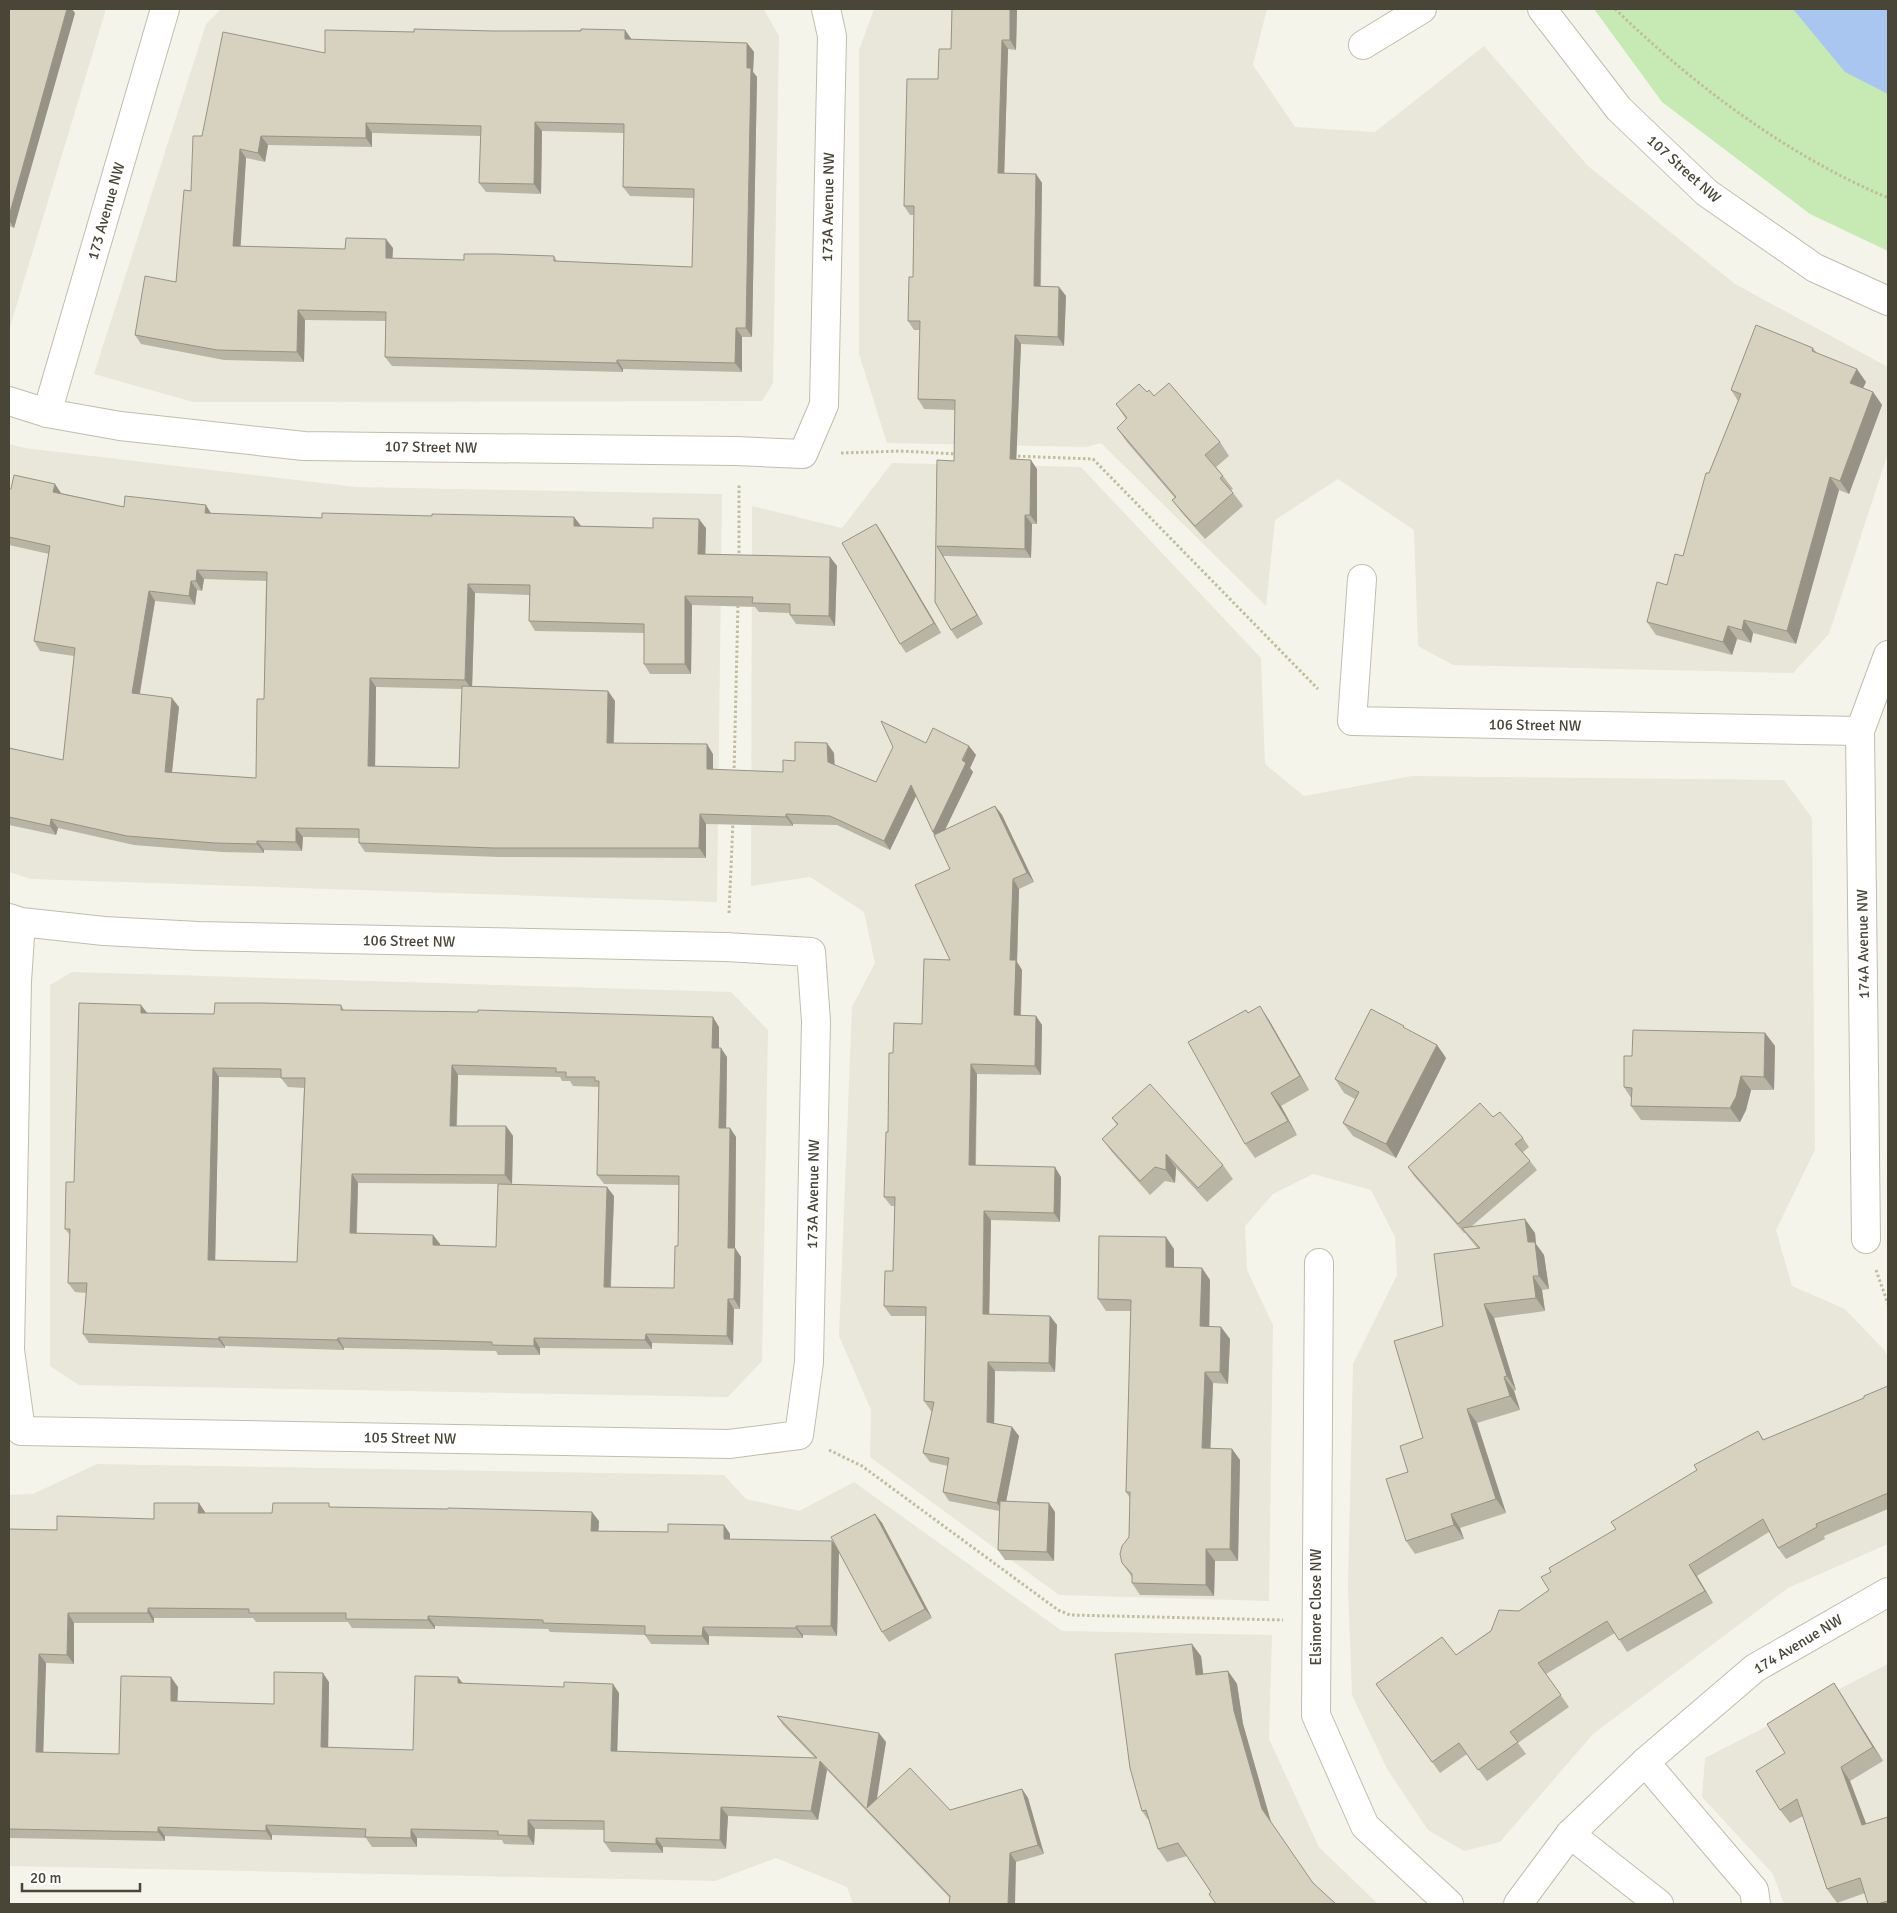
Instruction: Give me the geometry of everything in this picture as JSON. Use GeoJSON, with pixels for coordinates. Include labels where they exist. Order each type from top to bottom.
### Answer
{"type":"FeatureCollection","features":[{"type":"Feature","properties":{"kind":"street","name":"173 Avenue NW"},"geometry":{"type":"LineString","coordinates":[[47,413],[165,9]]}},
{"type":"Feature","properties":{"kind":"street","name":"173A Avenue NW"},"geometry":{"type":"LineString","coordinates":[[803,454],[824,405],[832,36],[826,9]]}},
{"type":"Feature","properties":{"kind":"street"},"geometry":{"type":"LineString","coordinates":[[1363,45],[1422,9]]}},
{"type":"Feature","properties":{"kind":"street","name":"107 Street NW"},"geometry":{"type":"LineString","coordinates":[[1542,9],[1618,109],[1707,193],[1815,268],[1888,301]]}},
{"type":"Feature","properties":{"kind":"street","name":"107 Street NW"},"geometry":{"type":"LineString","coordinates":[[9,401],[47,413],[120,426],[304,446],[736,451],[803,454]]}},
{"type":"Feature","properties":{"kind":"street"},"geometry":{"type":"LineString","coordinates":[[1352,721],[1362,579]]}},
{"type":"Feature","properties":{"kind":"street","name":"174A Avenue NW"},"geometry":{"type":"LineString","coordinates":[[1866,1238],[1860,731],[1888,655]]}},
{"type":"Feature","properties":{"kind":"street","name":"106 Street NW"},"geometry":{"type":"LineString","coordinates":[[1352,721],[1860,731]]}},
{"type":"Feature","properties":{"kind":"street","name":"106 Street NW"},"geometry":{"type":"LineString","coordinates":[[15,920],[104,931],[207,936],[726,947],[811,952]]}},
{"type":"Feature","properties":{"kind":"street","name":"105 Street NW"},"geometry":{"type":"LineString","coordinates":[[15,920],[17,981],[10,1350],[21,1430],[730,1444],[799,1435]]}},
{"type":"Feature","properties":{"kind":"street","name":"173A Avenue NW"},"geometry":{"type":"LineString","coordinates":[[799,1435],[809,1362],[816,1021],[811,952]]}},
{"type":"Feature","properties":{"kind":"street","name":"Elsinore Close NW"},"geometry":{"type":"LineString","coordinates":[[1319,1263],[1316,1716],[1365,1826],[1449,1904]]}},
{"type":"Feature","properties":{"kind":"street","name":"174 Avenue NW"},"geometry":{"type":"LineString","coordinates":[[1518,1904],[1570,1834],[1645,1762],[1755,1668],[1888,1592]]}},
{"type":"Feature","properties":{"kind":"street"},"geometry":{"type":"LineString","coordinates":[[1645,1762],[1754,1890],[1756,1904]]}},
{"type":"Feature","properties":{"kind":"street"},"geometry":{"type":"LineString","coordinates":[[1570,1834],[1659,1904]]}},
{"type":"Feature","properties":{"kind":"path"},"geometry":{"type":"LineString","coordinates":[[1615,9],[1645,38],[1730,108],[1776,139],[1888,198]]}},
{"type":"Feature","properties":{"kind":"path"},"geometry":{"type":"LineString","coordinates":[[736,451],[741,495],[739,565]]}},
{"type":"Feature","properties":{"kind":"path"},"geometry":{"type":"LineString","coordinates":[[803,454],[900,451],[958,454]]}},
{"type":"Feature","properties":{"kind":"path"},"geometry":{"type":"LineString","coordinates":[[1006,456],[1093,459],[1274,646],[1352,721]]}},
{"type":"Feature","properties":{"kind":"path"},"geometry":{"type":"LineString","coordinates":[[734,774],[738,595]]}},
{"type":"Feature","properties":{"kind":"path"},"geometry":{"type":"LineString","coordinates":[[726,947],[731,893],[733,814]]}},
{"type":"Feature","properties":{"kind":"path"},"geometry":{"type":"LineString","coordinates":[[799,1435],[862,1466],[1058,1610],[1070,1615],[1316,1619]]}},
{"type":"Feature","properties":{"kind":"shaded area"},"geometry":{"type":"Polygon","coordinates":[[[9,9],[106,9],[9,330],[9,9]]]}},
{"type":"Feature","properties":{"kind":"shaded area"},"geometry":{"type":"Polygon","coordinates":[[[221,9],[764,10],[779,36],[773,383],[762,401],[193,402],[94,374],[206,24],[221,9]]]}},
{"type":"Feature","properties":{"kind":"shaded area"},"geometry":{"type":"Polygon","coordinates":[[[874,9],[1267,9],[1253,65],[1295,127],[1375,132],[1484,46],[1588,166],[1735,284],[1888,367],[1888,453],[1829,634],[1793,673],[1453,665],[1418,646],[1414,530],[1338,479],[1275,520],[1266,606],[1101,443],[1086,447],[887,443],[859,354],[859,50],[874,9]]]}},
{"type":"Feature","properties":{"kind":"shaded area"},"geometry":{"type":"Polygon","coordinates":[[[9,444],[24,448],[356,487],[722,494],[717,902],[31,879],[9,872],[9,444]]]}},
{"type":"Feature","properties":{"kind":"shaded area"},"geometry":{"type":"Polygon","coordinates":[[[892,463],[1081,467],[1261,658],[1265,764],[1304,796],[1412,776],[1784,780],[1812,818],[1815,1150],[1776,1230],[1792,1286],[1845,1309],[1885,1351],[1888,1358],[1888,1544],[1788,1588],[1593,1734],[1500,1842],[1464,1851],[1428,1830],[1387,1769],[1352,1695],[1348,1587],[1353,1364],[1397,1275],[1395,1237],[1371,1190],[1313,1174],[1273,1194],[1245,1226],[1247,1270],[1273,1325],[1269,1601],[1059,1595],[870,1457],[871,1410],[839,1336],[852,1007],[875,963],[864,912],[810,877],[751,886],[752,506],[842,528],[892,463]]]}},
{"type":"Feature","properties":{"kind":"shaded area"},"geometry":{"type":"Polygon","coordinates":[[[72,972],[731,992],[768,1030],[762,1361],[728,1397],[79,1385],[50,1366],[50,985],[72,972]]]}},
{"type":"Feature","properties":{"kind":"shaded area"},"geometry":{"type":"Polygon","coordinates":[[[97,1464],[724,1475],[746,1499],[799,1511],[854,1482],[1062,1631],[1272,1635],[1269,1739],[1319,1847],[1378,1904],[853,1904],[847,1887],[776,1858],[715,1881],[9,1866],[9,1495],[33,1494],[97,1464]]]}},
{"type":"Feature","properties":{"kind":"shaded area"},"geometry":{"type":"Polygon","coordinates":[[[1888,1664],[1888,1904],[1784,1904],[1773,1874],[1702,1797],[1705,1758],[1888,1664]]]}},
{"type":"Feature","properties":{"kind":"green space"},"geometry":{"type":"Polygon","coordinates":[[[1594,9],[1888,9],[1888,251],[1810,214],[1662,102],[1594,9]]]}},
{"type":"Feature","properties":{"kind":"water"},"geometry":{"type":"Polygon","coordinates":[[[1793,9],[1888,9],[1888,94],[1845,72],[1793,9]]]}},
{"type":"Feature","properties":{"kind":"building"},"geometry":{"type":"Polygon","coordinates":[[[9,9],[67,9],[9,216],[9,9]]]}},
{"type":"Feature","properties":{"kind":"building"},"geometry":{"type":"Polygon","coordinates":[[[952,9],[1010,9],[1010,40],[1002,40],[998,173],[1036,174],[1034,286],[1059,287],[1058,337],[1015,335],[1010,459],[1031,460],[1030,515],[1025,515],[1025,549],[937,546],[977,615],[951,630],[935,602],[937,460],[954,461],[955,400],[918,399],[920,321],[908,321],[909,277],[913,277],[914,206],[904,206],[907,79],[938,79],[939,49],[951,49],[952,9]]]}},
{"type":"Feature","properties":{"kind":"building"},"geometry":{"type":"Polygon","coordinates":[[[414,29],[493,31],[625,30],[625,39],[747,43],[747,68],[751,68],[746,328],[736,328],[735,363],[617,360],[617,363],[385,357],[386,312],[298,310],[297,352],[217,350],[135,335],[145,276],[176,282],[184,190],[191,191],[193,136],[202,136],[223,32],[325,53],[325,30],[414,32],[414,29]],[[535,122],[534,184],[479,183],[481,126],[366,123],[366,138],[261,136],[258,153],[240,149],[233,246],[345,249],[346,238],[386,239],[386,258],[464,260],[464,254],[496,254],[554,256],[554,261],[692,267],[694,189],[623,187],[624,124],[535,122]]]}},
{"type":"Feature","properties":{"kind":"building"},"geometry":{"type":"Polygon","coordinates":[[[1756,325],[1813,348],[1812,351],[1857,369],[1850,383],[1873,392],[1840,481],[1830,477],[1787,631],[1744,620],[1742,630],[1728,626],[1723,642],[1647,622],[1657,582],[1667,585],[1675,554],[1683,556],[1706,473],[1709,473],[1741,394],[1731,390],[1756,325]]]}},
{"type":"Feature","properties":{"kind":"building"},"geometry":{"type":"Polygon","coordinates":[[[1169,383],[1220,442],[1205,455],[1223,476],[1220,478],[1233,493],[1195,526],[1172,500],[1176,497],[1117,428],[1127,418],[1116,404],[1139,384],[1147,392],[1149,390],[1154,396],[1169,383]]]}},
{"type":"Feature","properties":{"kind":"building"},"geometry":{"type":"Polygon","coordinates":[[[14,475],[55,484],[53,492],[124,507],[125,496],[206,505],[205,513],[322,518],[322,513],[574,517],[574,526],[653,528],[653,518],[699,519],[698,554],[830,557],[829,616],[790,615],[790,604],[752,603],[753,597],[685,596],[685,664],[644,664],[644,624],[529,621],[530,585],[468,584],[465,680],[370,678],[368,766],[459,768],[462,686],[608,691],[607,743],[707,744],[707,769],[783,772],[783,760],[795,761],[795,742],[827,743],[828,762],[876,782],[893,747],[881,721],[926,743],[933,728],[969,746],[962,760],[966,763],[933,832],[911,785],[884,841],[830,816],[786,814],[786,817],[700,814],[699,848],[493,848],[359,843],[359,829],[296,828],[296,842],[257,841],[257,844],[215,843],[127,836],[51,819],[50,826],[9,817],[9,748],[63,760],[75,648],[34,641],[50,546],[9,537],[9,489],[11,489],[14,475]],[[197,570],[196,581],[191,581],[189,596],[149,591],[132,693],[172,698],[165,772],[256,778],[257,699],[264,699],[267,572],[197,570]]]}},
{"type":"Feature","properties":{"kind":"building"},"geometry":{"type":"Polygon","coordinates":[[[876,524],[934,623],[900,644],[842,543],[876,524]]]}},
{"type":"Feature","properties":{"kind":"building"},"geometry":{"type":"Polygon","coordinates":[[[995,806],[1027,873],[1013,879],[1010,960],[1016,960],[1014,1015],[1036,1016],[1035,1066],[971,1064],[969,1165],[1055,1167],[1054,1213],[984,1211],[983,1314],[1050,1316],[1049,1363],[988,1362],[987,1422],[1012,1427],[997,1503],[943,1492],[949,1458],[923,1453],[934,1402],[924,1401],[926,1307],[884,1306],[885,1271],[893,1271],[895,1197],[884,1197],[886,1132],[888,1132],[889,1053],[893,1053],[894,1023],[922,1024],[924,959],[950,960],[915,885],[950,869],[934,835],[995,806]]]}},
{"type":"Feature","properties":{"kind":"building"},"geometry":{"type":"Polygon","coordinates":[[[79,1003],[141,1005],[141,1013],[214,1014],[215,1003],[263,1003],[341,1005],[341,1010],[478,1012],[478,1010],[713,1017],[712,1048],[721,1048],[719,1128],[730,1128],[728,1248],[735,1248],[734,1299],[728,1299],[727,1336],[646,1334],[645,1340],[534,1338],[534,1346],[492,1345],[492,1342],[338,1338],[337,1340],[219,1337],[218,1339],[83,1334],[87,1283],[68,1283],[70,1229],[65,1229],[66,1182],[74,1182],[79,1003]],[[452,1065],[450,1126],[506,1126],[505,1175],[352,1174],[350,1233],[433,1235],[433,1245],[496,1247],[498,1184],[607,1187],[604,1287],[674,1288],[675,1246],[678,1246],[679,1176],[597,1175],[599,1081],[595,1081],[595,1077],[566,1077],[566,1072],[556,1072],[556,1068],[452,1065]],[[213,1068],[208,1260],[297,1262],[305,1078],[281,1078],[281,1069],[213,1068]]]}},
{"type":"Feature","properties":{"kind":"building"},"geometry":{"type":"Polygon","coordinates":[[[1260,1006],[1300,1076],[1271,1093],[1288,1121],[1245,1144],[1188,1042],[1246,1010],[1248,1013],[1260,1006]]]}},
{"type":"Feature","properties":{"kind":"building"},"geometry":{"type":"Polygon","coordinates":[[[1371,1009],[1437,1045],[1386,1144],[1343,1123],[1359,1092],[1335,1079],[1371,1009]]]}},
{"type":"Feature","properties":{"kind":"building"},"geometry":{"type":"Polygon","coordinates":[[[1633,1030],[1765,1033],[1764,1077],[1741,1076],[1736,1097],[1730,1108],[1631,1106],[1632,1088],[1624,1087],[1624,1056],[1632,1056],[1633,1030]]]}},
{"type":"Feature","properties":{"kind":"building"},"geometry":{"type":"Polygon","coordinates":[[[1150,1084],[1223,1165],[1198,1188],[1166,1154],[1166,1170],[1155,1167],[1140,1181],[1102,1139],[1118,1124],[1112,1118],[1150,1084]]]}},
{"type":"Feature","properties":{"kind":"building"},"geometry":{"type":"Polygon","coordinates":[[[1480,1103],[1493,1117],[1500,1112],[1523,1138],[1515,1144],[1530,1161],[1458,1224],[1408,1167],[1480,1103]]]}},
{"type":"Feature","properties":{"kind":"building"},"geometry":{"type":"Polygon","coordinates":[[[1525,1219],[1528,1242],[1535,1242],[1539,1276],[1533,1276],[1536,1298],[1484,1304],[1507,1376],[1504,1377],[1510,1396],[1467,1409],[1496,1499],[1451,1514],[1454,1525],[1406,1541],[1386,1479],[1408,1472],[1400,1446],[1423,1438],[1394,1341],[1443,1326],[1434,1254],[1480,1248],[1462,1228],[1525,1219]]]}},
{"type":"Feature","properties":{"kind":"building"},"geometry":{"type":"Polygon","coordinates":[[[1099,1236],[1166,1237],[1166,1267],[1202,1268],[1200,1326],[1221,1327],[1220,1372],[1205,1372],[1202,1448],[1232,1449],[1230,1549],[1206,1549],[1206,1585],[1132,1583],[1132,1574],[1122,1563],[1120,1554],[1122,1546],[1129,1537],[1130,1492],[1126,1492],[1131,1300],[1098,1299],[1099,1236]]]}},
{"type":"Feature","properties":{"kind":"building"},"geometry":{"type":"Polygon","coordinates":[[[1888,1386],[1888,1493],[1816,1524],[1817,1527],[1778,1548],[1763,1519],[1689,1565],[1705,1591],[1619,1640],[1607,1621],[1538,1663],[1561,1695],[1510,1732],[1518,1742],[1478,1770],[1459,1743],[1432,1762],[1376,1684],[1442,1637],[1456,1655],[1491,1631],[1499,1610],[1519,1611],[1549,1590],[1541,1577],[1551,1572],[1549,1568],[1616,1529],[1611,1522],[1697,1470],[1694,1465],[1758,1431],[1763,1440],[1888,1386]]]}},
{"type":"Feature","properties":{"kind":"building"},"geometry":{"type":"Polygon","coordinates":[[[1000,1501],[1049,1503],[1047,1552],[998,1550],[1000,1501]]]}},
{"type":"Feature","properties":{"kind":"building"},"geometry":{"type":"Polygon","coordinates":[[[154,1503],[199,1503],[198,1513],[272,1513],[273,1503],[329,1503],[329,1507],[592,1512],[591,1531],[668,1532],[668,1524],[724,1525],[724,1539],[832,1541],[831,1626],[796,1626],[796,1628],[703,1627],[702,1636],[645,1635],[645,1626],[543,1623],[543,1620],[428,1616],[428,1620],[346,1619],[346,1613],[249,1613],[249,1609],[148,1608],[148,1613],[68,1613],[67,1655],[39,1654],[36,1752],[119,1754],[121,1676],[171,1677],[171,1701],[274,1704],[274,1672],[323,1673],[321,1747],[413,1750],[415,1676],[458,1677],[458,1683],[564,1687],[564,1682],[613,1684],[611,1751],[817,1758],[777,1716],[879,1733],[867,1808],[910,1768],[950,1810],[1022,1789],[1038,1845],[1010,1853],[1008,1904],[949,1904],[950,1896],[820,1761],[811,1811],[721,1807],[720,1840],[656,1838],[656,1844],[604,1842],[604,1821],[528,1820],[528,1836],[498,1835],[498,1831],[411,1829],[411,1838],[365,1837],[366,1829],[266,1825],[266,1831],[158,1827],[158,1832],[9,1829],[9,1529],[57,1530],[57,1516],[154,1519],[154,1503]]]}},
{"type":"Feature","properties":{"kind":"building"},"geometry":{"type":"Polygon","coordinates":[[[875,1514],[925,1609],[882,1632],[831,1537],[875,1514]]]}},
{"type":"Feature","properties":{"kind":"building"},"geometry":{"type":"Polygon","coordinates":[[[1192,1644],[1196,1675],[1228,1671],[1234,1711],[1262,1809],[1313,1883],[1336,1904],[1216,1904],[1209,1894],[1211,1892],[1178,1843],[1158,1849],[1146,1810],[1142,1811],[1130,1768],[1115,1654],[1192,1644]]]}},
{"type":"Feature","properties":{"kind":"building"},"geometry":{"type":"Polygon","coordinates":[[[1834,1683],[1873,1747],[1841,1767],[1862,1825],[1888,1817],[1888,1901],[1877,1904],[1868,1904],[1860,1878],[1827,1889],[1797,1799],[1780,1810],[1756,1771],[1785,1753],[1767,1724],[1834,1683]]]}}]}
